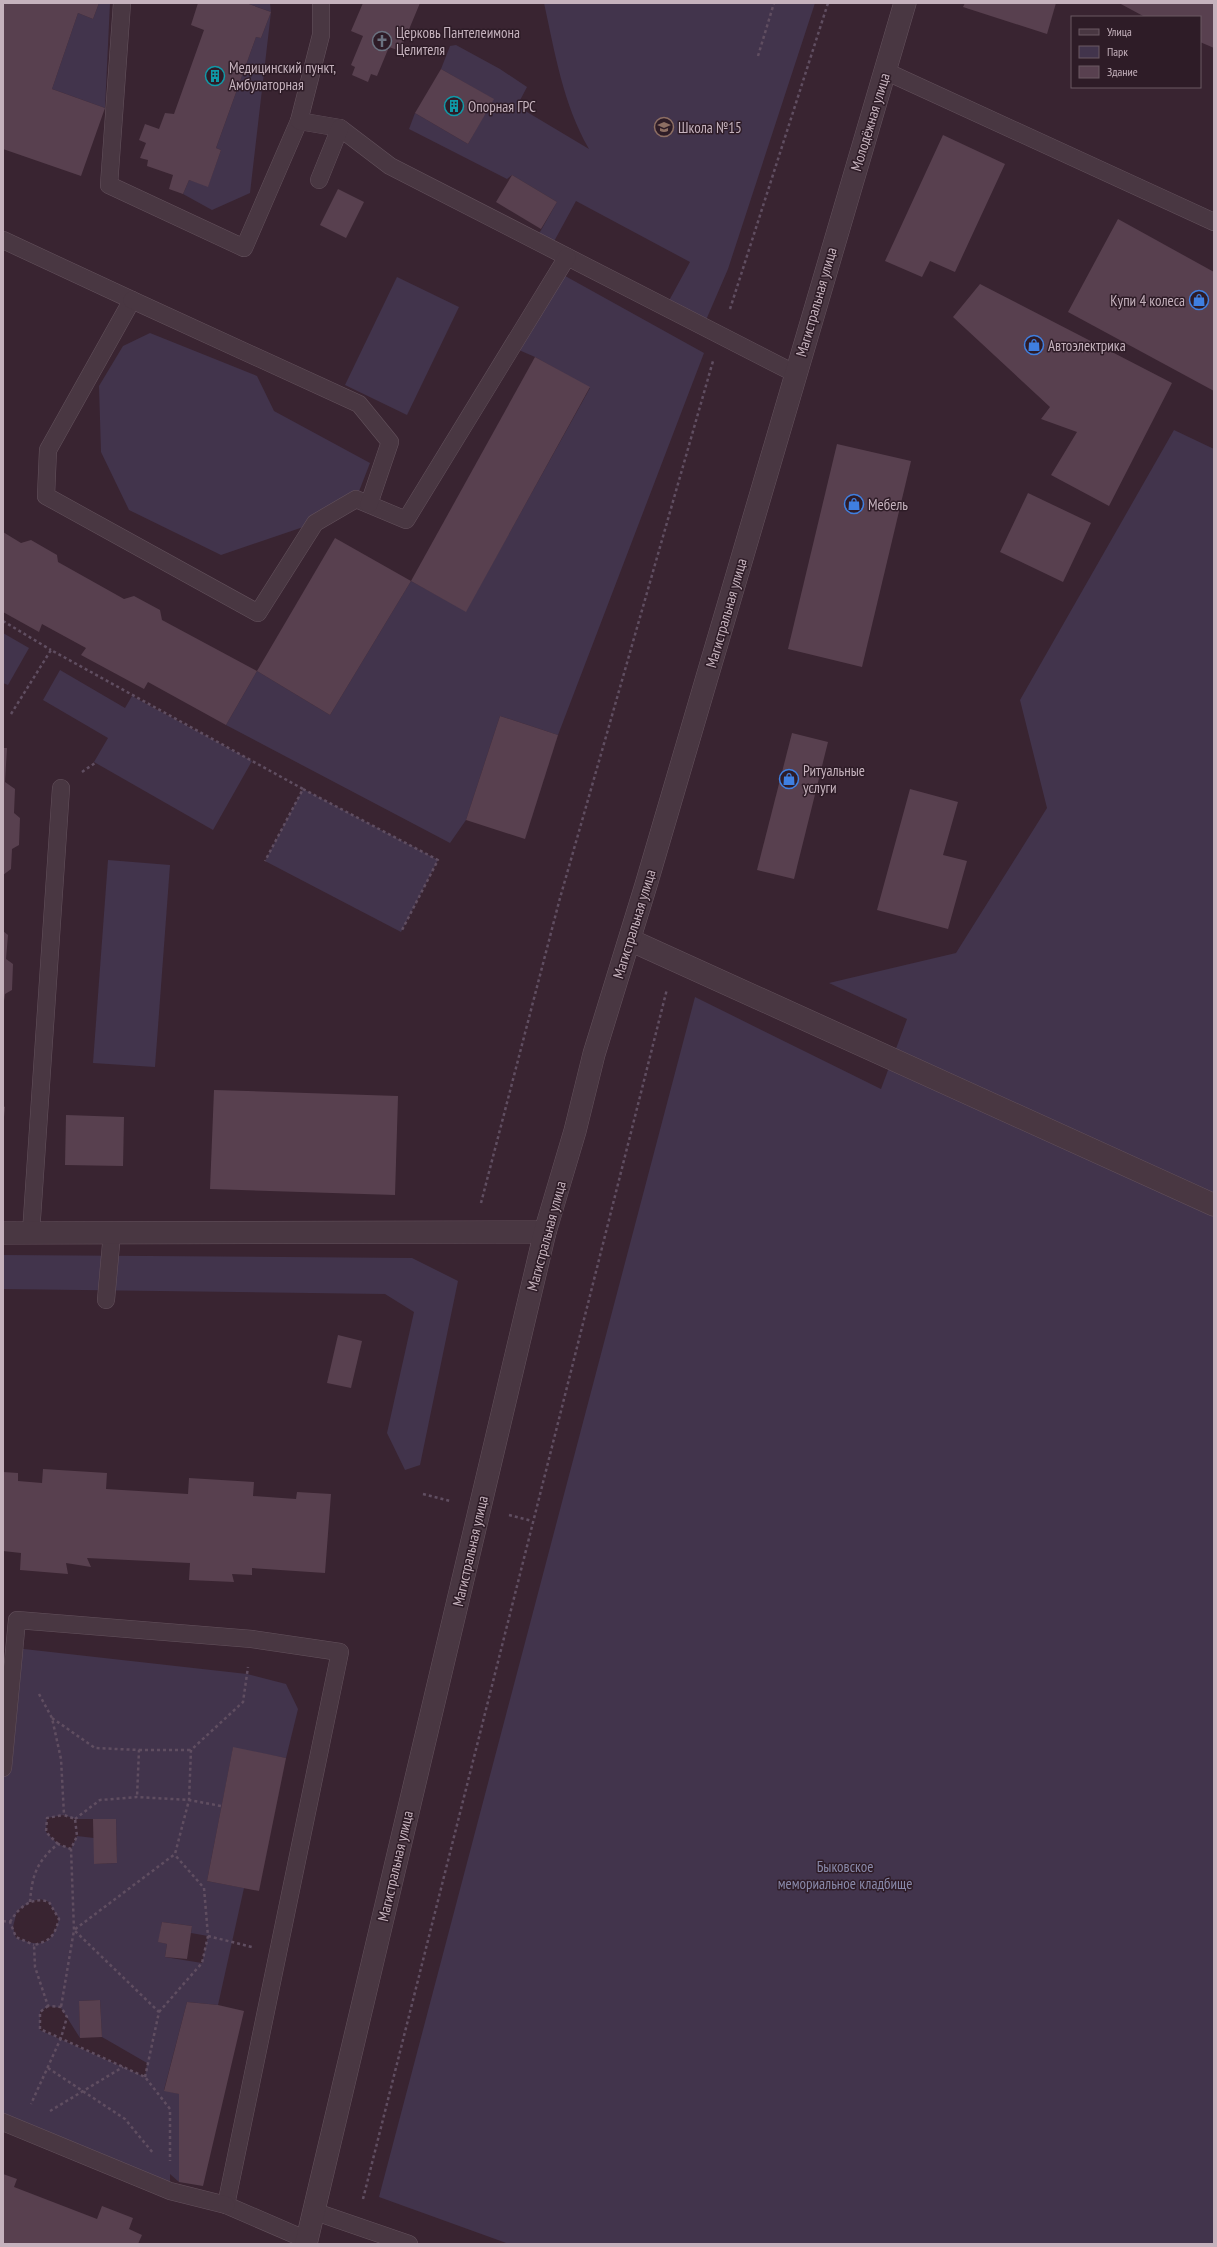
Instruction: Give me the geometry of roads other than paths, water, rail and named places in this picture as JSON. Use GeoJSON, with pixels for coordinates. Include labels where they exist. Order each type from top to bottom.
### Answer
{"type":"FeatureCollection","features":[{"type":"Feature","properties":{"kind":"street","name":"Молодёжная улица"},"geometry":{"type":"LineString","coordinates":[[834,241],[906,3]]}},
{"type":"Feature","properties":{"kind":"street","name":"Магистральная улица"},"geometry":{"type":"LineString","coordinates":[[307,2242],[545,1232],[575,1131],[594,1054],[630,940],[834,241]]}},
{"type":"Feature","properties":{"kind":"street"},"geometry":{"type":"LineString","coordinates":[[630,940],[1214,1205]]}},
{"type":"Feature","properties":{"kind":"street"},"geometry":{"type":"LineString","coordinates":[[3,1233],[545,1232]]}},
{"type":"Feature","properties":{"kind":"lane"},"geometry":{"type":"LineString","coordinates":[[122,3],[109,185],[244,248],[299,121],[321,35],[320,3]]}},
{"type":"Feature","properties":{"kind":"lane"},"geometry":{"type":"LineString","coordinates":[[885,71],[1214,222]]}},
{"type":"Feature","properties":{"kind":"lane"},"geometry":{"type":"LineString","coordinates":[[299,121],[340,128],[390,166],[796,374]]}},
{"type":"Feature","properties":{"kind":"lane"},"geometry":{"type":"LineString","coordinates":[[319,180],[340,128]]}},
{"type":"Feature","properties":{"kind":"lane"},"geometry":{"type":"LineString","coordinates":[[3,240],[359,404],[390,442],[369,504]]}},
{"type":"Feature","properties":{"kind":"lane"},"geometry":{"type":"LineString","coordinates":[[132,300],[48,450],[46,496],[258,613],[315,523],[356,499],[406,520],[567,257]]}},
{"type":"Feature","properties":{"kind":"lane"},"geometry":{"type":"LineString","coordinates":[[31,1233],[61,788]]}},
{"type":"Feature","properties":{"kind":"lane"},"geometry":{"type":"LineString","coordinates":[[106,1300],[112,1233]]}},
{"type":"Feature","properties":{"kind":"lane"},"geometry":{"type":"LineString","coordinates":[[3,1768],[17,1620],[252,1639],[340,1652],[226,2205]]}},
{"type":"Feature","properties":{"kind":"lane"},"geometry":{"type":"LineString","coordinates":[[3,2122],[19,2130],[170,2191],[226,2205],[307,2242]]}},
{"type":"Feature","properties":{"kind":"lane"},"geometry":{"type":"LineString","coordinates":[[314,2211],[409,2244]]}},
{"type":"Feature","properties":{"kind":"place","name":"Церковь Пантелеимона Целителя"},"geometry":{"type":"Point","coordinates":[382,41]}},
{"type":"Feature","properties":{"kind":"place","name":"Медицинский пункт, Амбулаторная"},"geometry":{"type":"Point","coordinates":[215,76]}},
{"type":"Feature","properties":{"kind":"place","name":"Опорная ГРС"},"geometry":{"type":"Point","coordinates":[454,106]}},
{"type":"Feature","properties":{"kind":"place","name":"Школа №15"},"geometry":{"type":"Point","coordinates":[664,127]}},
{"type":"Feature","properties":{"kind":"place","name":"Купи 4 колеса"},"geometry":{"type":"Point","coordinates":[1199,300]}},
{"type":"Feature","properties":{"kind":"place","name":"Автоэлектрика"},"geometry":{"type":"Point","coordinates":[1034,345]}},
{"type":"Feature","properties":{"kind":"place","name":"Мебель"},"geometry":{"type":"Point","coordinates":[854,504]}},
{"type":"Feature","properties":{"kind":"place","name":"Ритуальные услуги"},"geometry":{"type":"Point","coordinates":[789,779]}},
{"type":"Feature","properties":{"kind":"park label","name":"Быковское мемориальное кладбище"},"geometry":{"type":"Point","coordinates":[845,1874]}}]}
